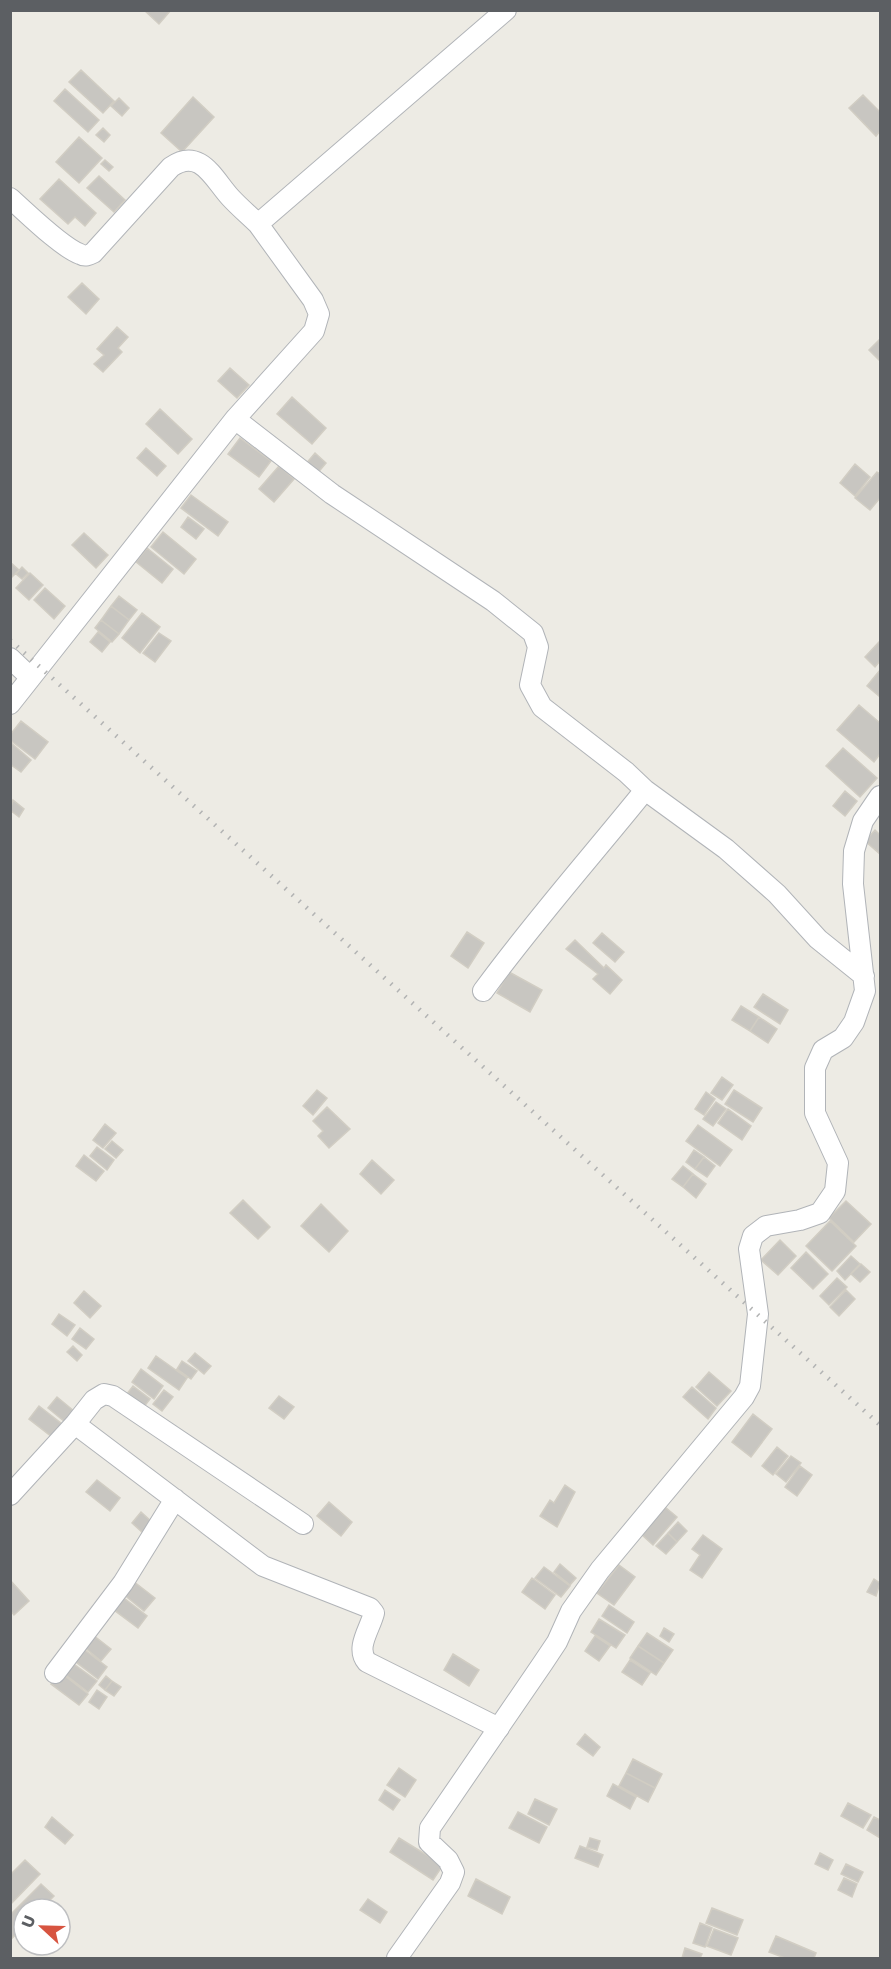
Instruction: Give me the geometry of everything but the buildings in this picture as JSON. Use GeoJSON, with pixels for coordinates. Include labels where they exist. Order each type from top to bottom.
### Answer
{"type":"FeatureCollection","features":[{"type":"Feature","properties":{"kind":"street"},"geometry":{"type":"LineString","coordinates":[[258,224],[270,217],[506,10]]}},
{"type":"Feature","properties":{"kind":"street"},"geometry":{"type":"LineString","coordinates":[[10,198],[56,237],[80,254],[87,256],[93,253],[171,167],[180,161],[193,161],[206,167],[258,224],[313,300],[319,314],[314,331],[235,419],[193,476],[10,704]]}},
{"type":"Feature","properties":{"kind":"street"},"geometry":{"type":"LineString","coordinates":[[235,419],[333,494],[493,601],[533,633],[538,647],[530,685],[542,707],[626,772],[645,790],[726,849],[777,894],[818,939],[864,976]]}},
{"type":"Feature","properties":{"kind":"street"},"geometry":{"type":"LineString","coordinates":[[10,658],[30,678]]}},
{"type":"Feature","properties":{"kind":"street"},"geometry":{"type":"LineString","coordinates":[[483,991],[529,928],[579,872],[645,790]]}},
{"type":"Feature","properties":{"kind":"street"},"geometry":{"type":"LineString","coordinates":[[398,1959],[450,1883],[454,1872],[448,1860],[429,1842],[430,1828],[557,1642],[571,1611],[600,1569],[744,1397],[750,1386],[758,1314],[749,1249],[753,1236],[766,1226],[800,1220],[820,1213],[835,1191],[838,1163],[815,1113],[815,1068],[823,1050],[843,1038],[855,1022],[865,991],[853,884],[854,851],[863,820],[880,796]]}},
{"type":"Feature","properties":{"kind":"street"},"geometry":{"type":"LineString","coordinates":[[10,1495],[94,1400],[104,1394],[113,1396],[303,1524]]}},
{"type":"Feature","properties":{"kind":"street"},"geometry":{"type":"LineString","coordinates":[[75,1424],[263,1566],[370,1608],[374,1613],[361,1649],[362,1656],[367,1662],[499,1728]]}},
{"type":"Feature","properties":{"kind":"street"},"geometry":{"type":"LineString","coordinates":[[56,1673],[123,1583],[175,1499]]}},
{"type":"Feature","properties":{"kind":"railway"},"geometry":{"type":"LineString","coordinates":[[10,640],[880,1425]]}}]}
